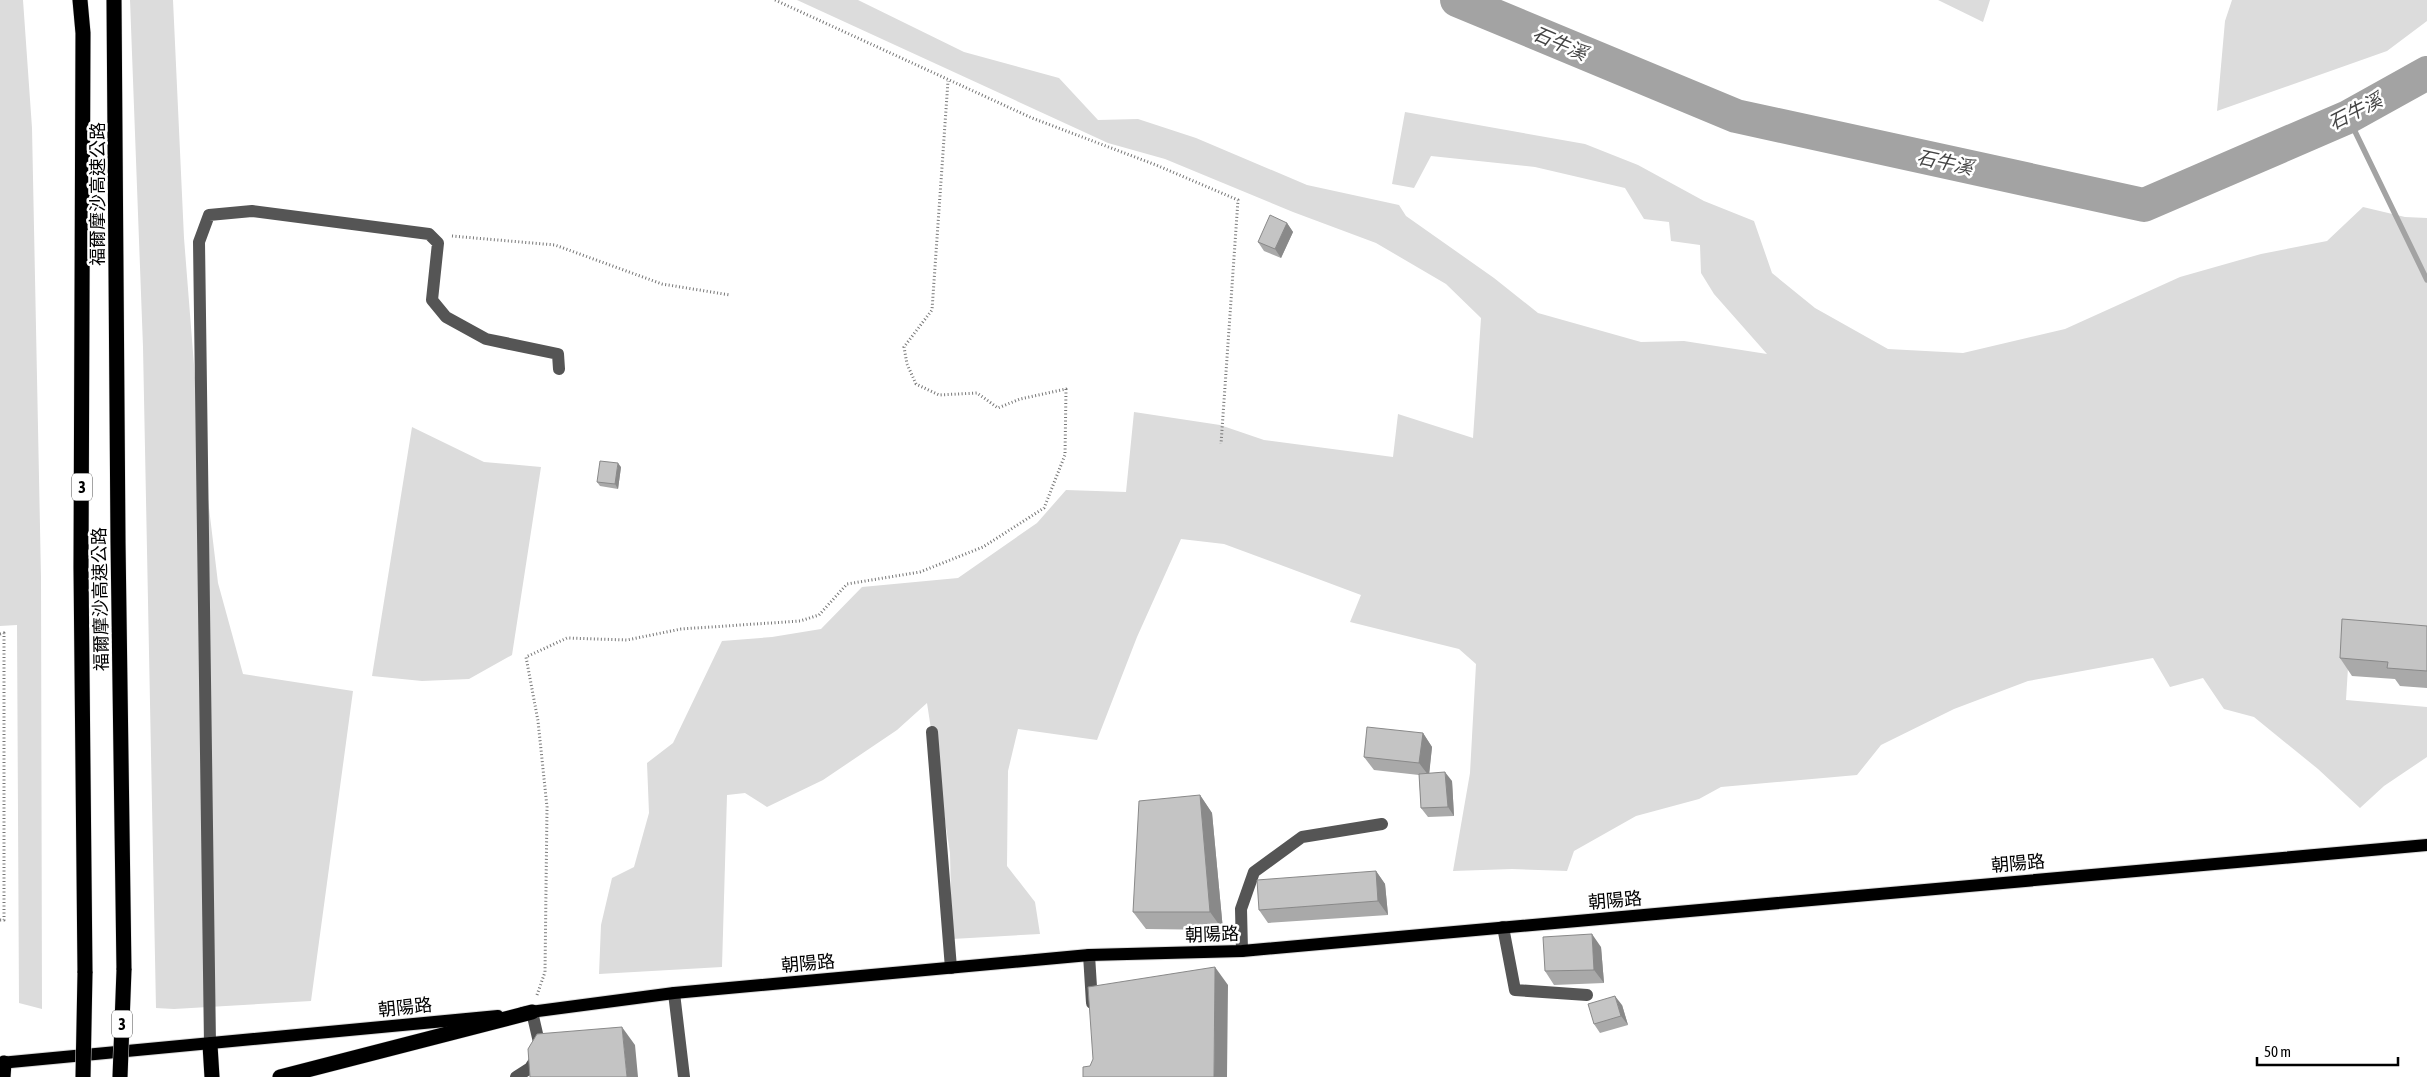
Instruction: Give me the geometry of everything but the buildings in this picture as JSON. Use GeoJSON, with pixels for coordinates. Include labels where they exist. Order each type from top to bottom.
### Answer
{"type":"FeatureCollection","features":[{"type":"Feature","properties":{"kind":"highway","name":"福爾摩沙高速公路"},"geometry":{"type":"LineString","coordinates":[[80,0],[83,34],[81,577],[85,973],[83,1077]]}},
{"type":"Feature","properties":{"kind":"highway","name":"福爾摩沙高速公路"},"geometry":{"type":"LineString","coordinates":[[114,0],[118,542],[124,970],[120,1077]]}},
{"type":"Feature","properties":{"kind":"highway"},"geometry":{"type":"LineString","coordinates":[[280,1077],[532,1012]]}},
{"type":"Feature","properties":{"kind":"highway"},"geometry":{"type":"LineString","coordinates":[[210,1045],[212,1077]]}},
{"type":"Feature","properties":{"kind":"main road","name":"朝陽路"},"geometry":{"type":"LineString","coordinates":[[2,1068],[532,1012],[674,993],[1089,956],[1242,951],[2427,845]]}},
{"type":"Feature","properties":{"kind":"street"},"geometry":{"type":"LineString","coordinates":[[210,1045],[199,242],[209,215],[252,211],[429,234],[438,243],[432,300],[446,317],[486,339],[558,354],[559,369]]}},
{"type":"Feature","properties":{"kind":"street"},"geometry":{"type":"LineString","coordinates":[[932,732],[951,968]]}},
{"type":"Feature","properties":{"kind":"street"},"geometry":{"type":"LineString","coordinates":[[1242,951],[1241,909],[1254,872],[1302,837],[1382,824]]}},
{"type":"Feature","properties":{"kind":"street"},"geometry":{"type":"LineString","coordinates":[[1503,927],[1515,990],[1587,995]]}},
{"type":"Feature","properties":{"kind":"street"},"geometry":{"type":"LineString","coordinates":[[1089,956],[1093,1012]]}},
{"type":"Feature","properties":{"kind":"street"},"geometry":{"type":"LineString","coordinates":[[674,993],[684,1077]]}},
{"type":"Feature","properties":{"kind":"street"},"geometry":{"type":"LineString","coordinates":[[516,1077],[530,1068],[541,1051],[532,1012]]}},
{"type":"Feature","properties":{"kind":"path"},"geometry":{"type":"LineString","coordinates":[[775,0],[1032,118],[1156,165],[1238,200],[1221,444]]}},
{"type":"Feature","properties":{"kind":"path"},"geometry":{"type":"LineString","coordinates":[[532,1012],[545,972],[548,807],[538,721],[526,657],[566,638],[627,640],[681,629],[791,622],[810,618],[819,615],[846,584],[920,572],[983,547],[1044,508],[1065,455],[1066,389],[1020,399],[998,408],[977,393],[939,395],[916,384],[907,364],[904,347],[932,310],[948,81]]}},
{"type":"Feature","properties":{"kind":"path"},"geometry":{"type":"LineString","coordinates":[[429,234],[555,245],[662,284],[730,295]]}},
{"type":"Feature","properties":{"kind":"path"},"geometry":{"type":"LineString","coordinates":[[0,634],[4,633],[4,920],[0,920]]}},
{"type":"Feature","properties":{"kind":"shaded area"},"geometry":{"type":"Polygon","coordinates":[[[0,0],[23,0],[32,128],[41,577],[42,1009],[19,1003],[17,625],[0,626],[0,0]]]}},
{"type":"Feature","properties":{"kind":"shaded area"},"geometry":{"type":"Polygon","coordinates":[[[130,0],[173,0],[184,238],[198,416],[218,583],[243,674],[353,691],[311,1001],[174,1009],[156,1008],[143,347],[130,0]]]}},
{"type":"Feature","properties":{"kind":"shaded area"},"geometry":{"type":"Polygon","coordinates":[[[797,0],[858,0],[964,52],[1059,78],[1098,120],[1138,119],[1196,138],[1307,185],[1399,205],[1406,216],[1494,278],[1538,313],[1641,342],[1684,341],[1767,354],[1714,294],[1701,273],[1700,245],[1671,241],[1669,222],[1644,219],[1625,188],[1535,167],[1431,156],[1414,188],[1392,184],[1405,112],[1585,144],[1638,165],[1704,201],[1754,221],[1772,273],[1815,308],[1888,349],[1963,353],[2065,329],[2180,277],[2261,254],[2327,241],[2363,207],[2405,217],[2427,218],[2427,639],[2350,635],[2346,700],[2427,707],[2427,757],[2384,786],[2360,808],[2318,769],[2254,717],[2224,709],[2203,678],[2170,687],[2153,658],[2028,681],[1954,709],[1881,745],[1857,775],[1721,787],[1699,799],[1636,816],[1574,851],[1567,871],[1512,869],[1453,871],[1470,773],[1476,664],[1459,649],[1350,622],[1361,595],[1224,544],[1181,539],[1137,637],[1097,740],[1018,729],[1008,771],[1007,866],[1035,902],[1040,934],[952,939],[950,853],[927,703],[897,730],[823,780],[767,807],[745,793],[727,795],[722,967],[599,974],[601,925],[612,878],[634,867],[649,813],[647,763],[673,743],[722,641],[772,637],[821,629],[862,587],[958,578],[1037,523],[1066,490],[1126,492],[1134,412],[1220,425],[1264,440],[1393,457],[1398,414],[1473,438],[1481,318],[1446,284],[1376,243],[1293,212],[1165,159],[1108,143],[797,0]]]}},
{"type":"Feature","properties":{"kind":"shaded area"},"geometry":{"type":"Polygon","coordinates":[[[1938,0],[1990,0],[1983,22],[1938,0]]]}},
{"type":"Feature","properties":{"kind":"shaded area"},"geometry":{"type":"Polygon","coordinates":[[[2232,0],[2427,0],[2427,21],[2387,51],[2217,111],[2225,21],[2232,0]]]}},
{"type":"Feature","properties":{"kind":"shaded area"},"geometry":{"type":"Polygon","coordinates":[[[412,427],[484,462],[541,467],[512,655],[469,679],[422,681],[372,676],[412,427]]]}},
{"type":"Feature","properties":{"kind":"waterway","name":"石牛溪"},"geometry":{"type":"LineString","coordinates":[[1457,0],[1736,116],[2144,205],[2348,117],[2427,73]]}},
{"type":"Feature","properties":{"kind":"waterway"},"geometry":{"type":"LineString","coordinates":[[2348,117],[2427,280]]}}]}
